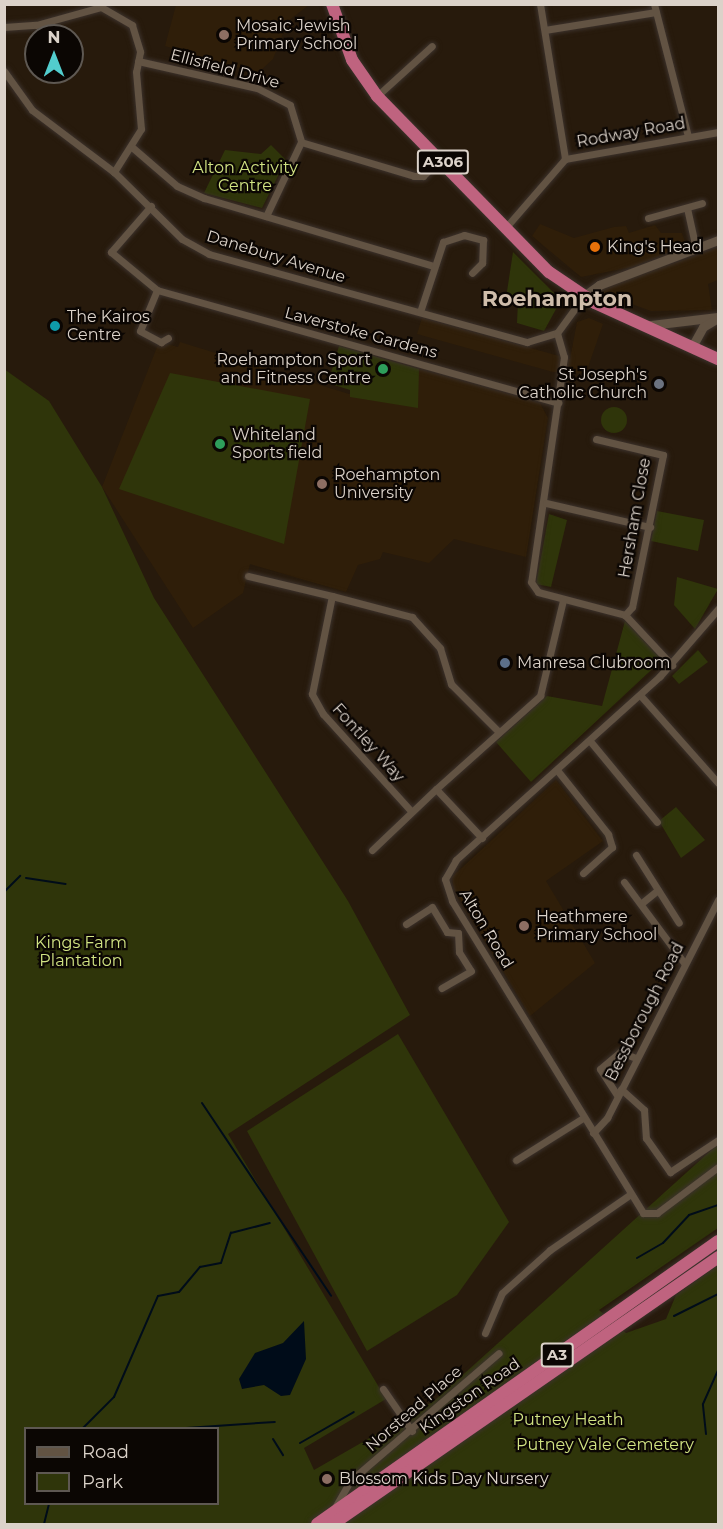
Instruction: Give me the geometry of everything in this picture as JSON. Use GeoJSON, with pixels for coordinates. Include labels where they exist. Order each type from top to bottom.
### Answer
{"type":"FeatureCollection","features":[{"type":"Feature","properties":{"kind":"highway","name":"A306"},"geometry":{"type":"LineString","coordinates":[[332,4],[352,60],[377,96],[507,226],[549,272],[584,296],[651,324],[718,359]]}},
{"type":"Feature","properties":{"kind":"highway","name":"Kingston Road"},"geometry":{"type":"LineString","coordinates":[[332,1520],[360,1494],[718,1241]]}},
{"type":"Feature","properties":{"kind":"highway","name":"Kingston Road"},"geometry":{"type":"LineString","coordinates":[[332,1520],[356,1509],[718,1257]]}},
{"type":"Feature","properties":{"kind":"highway","name":"A3"},"geometry":{"type":"LineString","coordinates":[[317,1524],[332,1520]]}},
{"type":"Feature","properties":{"kind":"street"},"geometry":{"type":"LineString","coordinates":[[540,4],[565,159]]}},
{"type":"Feature","properties":{"kind":"street"},"geometry":{"type":"LineString","coordinates":[[4,27],[36,25],[76,10],[110,8],[132,26],[138,61],[141,129],[133,148],[114,172]]}},
{"type":"Feature","properties":{"kind":"street"},"geometry":{"type":"LineString","coordinates":[[545,30],[655,8],[688,136]]}},
{"type":"Feature","properties":{"kind":"street"},"geometry":{"type":"LineString","coordinates":[[377,96],[432,46]]}},
{"type":"Feature","properties":{"kind":"street","name":"Ellisfield Drive"},"geometry":{"type":"LineString","coordinates":[[138,61],[282,96],[298,121],[301,142]]}},
{"type":"Feature","properties":{"kind":"street","name":"Danebury Avenue"},"geometry":{"type":"LineString","coordinates":[[4,71],[32,110],[114,172],[182,239],[209,254],[527,342],[557,333]]}},
{"type":"Feature","properties":{"kind":"street","name":"Rodway Road"},"geometry":{"type":"LineString","coordinates":[[507,226],[565,159],[718,132]]}},
{"type":"Feature","properties":{"kind":"street"},"geometry":{"type":"LineString","coordinates":[[266,216],[301,142],[414,176],[423,176],[441,159]]}},
{"type":"Feature","properties":{"kind":"street"},"geometry":{"type":"LineString","coordinates":[[133,148],[177,186],[266,216],[433,266]]}},
{"type":"Feature","properties":{"kind":"street"},"geometry":{"type":"LineString","coordinates":[[648,218],[702,203]]}},
{"type":"Feature","properties":{"kind":"street","name":"Laverstoke Gardens"},"geometry":{"type":"LineString","coordinates":[[151,206],[111,252],[158,290],[558,403]]}},
{"type":"Feature","properties":{"kind":"street"},"geometry":{"type":"LineString","coordinates":[[687,208],[696,249]]}},
{"type":"Feature","properties":{"kind":"street"},"geometry":{"type":"LineString","coordinates":[[420,312],[433,266],[443,242],[472,235],[485,248],[472,273]]}},
{"type":"Feature","properties":{"kind":"street"},"geometry":{"type":"LineString","coordinates":[[672,665],[625,615],[538,592],[531,582],[546,503],[564,350],[557,333],[584,296],[599,285],[718,240]]}},
{"type":"Feature","properties":{"kind":"street"},"geometry":{"type":"LineString","coordinates":[[158,290],[140,331],[161,342],[168,338]]}},
{"type":"Feature","properties":{"kind":"street"},"geometry":{"type":"LineString","coordinates":[[651,324],[718,317]]}},
{"type":"Feature","properties":{"kind":"street"},"geometry":{"type":"LineString","coordinates":[[693,345],[703,327],[718,317]]}},
{"type":"Feature","properties":{"kind":"street","name":"Hersham Close"},"geometry":{"type":"LineString","coordinates":[[596,439],[663,455],[650,527],[625,615]]}},
{"type":"Feature","properties":{"kind":"street"},"geometry":{"type":"LineString","coordinates":[[546,503],[650,527]]}},
{"type":"Feature","properties":{"kind":"street"},"geometry":{"type":"LineString","coordinates":[[248,576],[412,617],[440,648],[451,684],[498,731]]}},
{"type":"Feature","properties":{"kind":"street","name":"Fontley Way"},"geometry":{"type":"LineString","coordinates":[[332,596],[312,694],[322,714],[411,810]]}},
{"type":"Feature","properties":{"kind":"street"},"geometry":{"type":"LineString","coordinates":[[372,850],[411,810],[540,696],[563,600]]}},
{"type":"Feature","properties":{"kind":"street","name":"Alton Road"},"geometry":{"type":"LineString","coordinates":[[718,609],[672,665],[482,838],[445,879],[468,927],[583,1118],[631,1194],[651,1216],[718,1167]]}},
{"type":"Feature","properties":{"kind":"street"},"geometry":{"type":"LineString","coordinates":[[640,695],[718,783]]}},
{"type":"Feature","properties":{"kind":"street"},"geometry":{"type":"LineString","coordinates":[[590,741],[657,822]]}},
{"type":"Feature","properties":{"kind":"street"},"geometry":{"type":"LineString","coordinates":[[557,770],[608,834],[612,847],[582,873]]}},
{"type":"Feature","properties":{"kind":"street"},"geometry":{"type":"LineString","coordinates":[[435,789],[482,838]]}},
{"type":"Feature","properties":{"kind":"street"},"geometry":{"type":"LineString","coordinates":[[636,855],[679,923]]}},
{"type":"Feature","properties":{"kind":"street"},"geometry":{"type":"LineString","coordinates":[[624,882],[644,902],[685,964]]}},
{"type":"Feature","properties":{"kind":"street"},"geometry":{"type":"LineString","coordinates":[[644,902],[658,890]]}},
{"type":"Feature","properties":{"kind":"street","name":"Bessborough Road"},"geometry":{"type":"LineString","coordinates":[[593,1132],[619,1092],[718,903]]}},
{"type":"Feature","properties":{"kind":"street"},"geometry":{"type":"LineString","coordinates":[[406,924],[432,907],[447,932],[458,933],[468,927]]}},
{"type":"Feature","properties":{"kind":"street"},"geometry":{"type":"LineString","coordinates":[[441,988],[471,971],[459,952],[458,933]]}},
{"type":"Feature","properties":{"kind":"street"},"geometry":{"type":"LineString","coordinates":[[636,1058],[620,1052],[600,1069],[619,1092],[644,1110],[646,1138],[670,1172],[718,1140]]}},
{"type":"Feature","properties":{"kind":"street"},"geometry":{"type":"LineString","coordinates":[[516,1160],[583,1118]]}},
{"type":"Feature","properties":{"kind":"street"},"geometry":{"type":"LineString","coordinates":[[484,1333],[502,1293],[550,1250],[631,1194]]}},
{"type":"Feature","properties":{"kind":"street","name":"Norstead Place"},"geometry":{"type":"LineString","coordinates":[[332,1520],[348,1486],[499,1353]]}},
{"type":"Feature","properties":{"kind":"street"},"geometry":{"type":"LineString","coordinates":[[383,1389],[412,1431]]}},
{"type":"Feature","properties":{"kind":"street"},"geometry":{"type":"LineString","coordinates":[[348,1486],[360,1494]]}},
{"type":"Feature","properties":{"kind":"shaded area","name":"Mosaic Jewish Primary School"},"geometry":{"type":"Polygon","coordinates":[[[176,4],[309,5],[288,21],[273,59],[258,73],[165,46],[176,4]]]}},
{"type":"Feature","properties":{"kind":"shaded area"},"geometry":{"type":"Polygon","coordinates":[[[540,224],[574,238],[614,227],[626,226],[629,233],[655,225],[661,233],[682,233],[686,245],[632,267],[581,277],[532,236],[540,224]]]}},
{"type":"Feature","properties":{"kind":"shaded area"},"geometry":{"type":"Polygon","coordinates":[[[718,248],[718,280],[708,284],[712,310],[651,311],[602,293],[602,288],[718,248]]]}},
{"type":"Feature","properties":{"kind":"shaded area"},"geometry":{"type":"Polygon","coordinates":[[[422,318],[570,359],[577,322],[589,318],[603,324],[586,373],[553,372],[417,334],[422,318]]]}},
{"type":"Feature","properties":{"kind":"shaded area","name":"Roehampton University"},"geometry":{"type":"Polygon","coordinates":[[[159,342],[178,347],[180,342],[349,394],[414,397],[419,369],[540,403],[548,418],[526,557],[454,539],[429,563],[383,552],[380,559],[358,565],[346,592],[250,564],[243,593],[193,628],[102,487],[159,342]]]}},
{"type":"Feature","properties":{"kind":"shaded area","name":"Heathmere Primary School"},"geometry":{"type":"Polygon","coordinates":[[[556,780],[603,841],[546,881],[595,963],[530,1016],[454,889],[452,877],[556,780]]]}},
{"type":"Feature","properties":{"kind":"green space","name":"Alton Activity Centre"},"geometry":{"type":"Polygon","coordinates":[[[271,145],[286,160],[262,208],[204,193],[225,150],[261,154],[271,145]]]}},
{"type":"Feature","properties":{"kind":"green space"},"geometry":{"type":"Polygon","coordinates":[[[513,252],[561,300],[544,331],[517,323],[518,301],[506,298],[513,252]]]}},
{"type":"Feature","properties":{"kind":"green space"},"geometry":{"type":"Polygon","coordinates":[[[339,346],[419,369],[418,408],[350,397],[350,390],[328,383],[339,346]]]}},
{"type":"Feature","properties":{"kind":"green space"},"geometry":{"type":"Polygon","coordinates":[[[4,369],[49,401],[102,487],[154,598],[348,901],[410,1015],[228,1134],[386,1399],[304,1448],[314,1470],[434,1401],[718,1144],[718,1228],[599,1310],[626,1333],[666,1319],[676,1295],[718,1265],[718,1524],[5,1524],[4,369]]]}},
{"type":"Feature","properties":{"kind":"green space","name":"Whiteland Sports field"},"geometry":{"type":"Polygon","coordinates":[[[170,373],[310,399],[284,544],[119,489],[170,373]]]}},
{"type":"Feature","properties":{"kind":"green space"},"geometry":{"type":"Polygon","coordinates":[[[614,407],[624,410],[627,420],[624,430],[614,433],[604,430],[601,420],[604,410],[614,407]]]}},
{"type":"Feature","properties":{"kind":"green space"},"geometry":{"type":"Polygon","coordinates":[[[657,511],[704,520],[698,551],[651,541],[657,511]]]}},
{"type":"Feature","properties":{"kind":"green space"},"geometry":{"type":"Polygon","coordinates":[[[549,514],[567,520],[551,587],[536,584],[549,514]]]}},
{"type":"Feature","properties":{"kind":"green space"},"geometry":{"type":"Polygon","coordinates":[[[677,577],[718,589],[695,629],[674,605],[677,577]]]}},
{"type":"Feature","properties":{"kind":"green space"},"geometry":{"type":"Polygon","coordinates":[[[625,621],[662,660],[531,782],[496,742],[547,696],[602,706],[625,621]]]}},
{"type":"Feature","properties":{"kind":"green space"},"geometry":{"type":"Polygon","coordinates":[[[698,650],[708,662],[679,684],[672,676],[698,650]]]}},
{"type":"Feature","properties":{"kind":"green space"},"geometry":{"type":"Polygon","coordinates":[[[676,807],[705,840],[681,858],[659,821],[676,807]]]}},
{"type":"Feature","properties":{"kind":"green space"},"geometry":{"type":"Polygon","coordinates":[[[398,1034],[509,1222],[457,1295],[367,1351],[247,1131],[398,1034]]]}},
{"type":"Feature","properties":{"kind":"water"},"geometry":{"type":"Polygon","coordinates":[[[304,1321],[306,1359],[290,1395],[281,1396],[264,1385],[242,1389],[239,1379],[255,1353],[283,1343],[304,1321]]]}},
{"type":"Feature","properties":{"kind":"waterway"},"geometry":{"type":"LineString","coordinates":[[4,892],[20,876]]}},
{"type":"Feature","properties":{"kind":"waterway"},"geometry":{"type":"LineString","coordinates":[[26,878],[66,884]]}},
{"type":"Feature","properties":{"kind":"waterway"},"geometry":{"type":"LineString","coordinates":[[202,1103],[331,1296]]}},
{"type":"Feature","properties":{"kind":"waterway"},"geometry":{"type":"LineString","coordinates":[[637,1258],[663,1243],[689,1215],[718,1205]]}},
{"type":"Feature","properties":{"kind":"waterway"},"geometry":{"type":"LineString","coordinates":[[84,1427],[114,1397],[158,1296],[179,1292],[200,1267],[221,1263],[231,1233],[270,1223]]}},
{"type":"Feature","properties":{"kind":"waterway"},"geometry":{"type":"LineString","coordinates":[[674,1316],[718,1294]]}},
{"type":"Feature","properties":{"kind":"waterway"},"geometry":{"type":"LineString","coordinates":[[706,1434],[703,1404],[718,1370]]}},
{"type":"Feature","properties":{"kind":"waterway"},"geometry":{"type":"LineString","coordinates":[[300,1443],[354,1412]]}},
{"type":"Feature","properties":{"kind":"waterway"},"geometry":{"type":"LineString","coordinates":[[201,1427],[275,1422]]}},
{"type":"Feature","properties":{"kind":"waterway"},"geometry":{"type":"LineString","coordinates":[[273,1439],[283,1455]]}},
{"type":"Feature","properties":{"kind":"waterway"},"geometry":{"type":"LineString","coordinates":[[44,1524],[49,1505]]}},
{"type":"Feature","properties":{"kind":"place","name":"Mosaic Jewish Primary School"},"geometry":{"type":"Point","coordinates":[224,35]}},
{"type":"Feature","properties":{"kind":"place","name":"King's Head"},"geometry":{"type":"Point","coordinates":[595,247]}},
{"type":"Feature","properties":{"kind":"place","name":"The Kairos Centre"},"geometry":{"type":"Point","coordinates":[55,326]}},
{"type":"Feature","properties":{"kind":"place","name":"Roehampton Sport and Fitness Centre"},"geometry":{"type":"Point","coordinates":[383,369]}},
{"type":"Feature","properties":{"kind":"place","name":"St Joseph's Catholic Church"},"geometry":{"type":"Point","coordinates":[659,384]}},
{"type":"Feature","properties":{"kind":"place","name":"Whiteland Sports field"},"geometry":{"type":"Point","coordinates":[220,444]}},
{"type":"Feature","properties":{"kind":"place","name":"Roehampton University"},"geometry":{"type":"Point","coordinates":[322,484]}},
{"type":"Feature","properties":{"kind":"place","name":"Manresa Clubroom"},"geometry":{"type":"Point","coordinates":[505,663]}},
{"type":"Feature","properties":{"kind":"place","name":"Heathmere Primary School"},"geometry":{"type":"Point","coordinates":[524,926]}},
{"type":"Feature","properties":{"kind":"place","name":"Blossom Kids Day Nursery"},"geometry":{"type":"Point","coordinates":[327,1479]}},
{"type":"Feature","properties":{"kind":"district","name":"Roehampton"},"geometry":{"type":"Point","coordinates":[557,299]}},
{"type":"Feature","properties":{"kind":"park label","name":"Kings Farm Plantation"},"geometry":{"type":"Point","coordinates":[81,952]}},
{"type":"Feature","properties":{"kind":"park label","name":"Putney Heath"},"geometry":{"type":"Point","coordinates":[568,1420]}},
{"type":"Feature","properties":{"kind":"park label","name":"Putney Vale Cemetery"},"geometry":{"type":"Point","coordinates":[605,1445]}}]}
